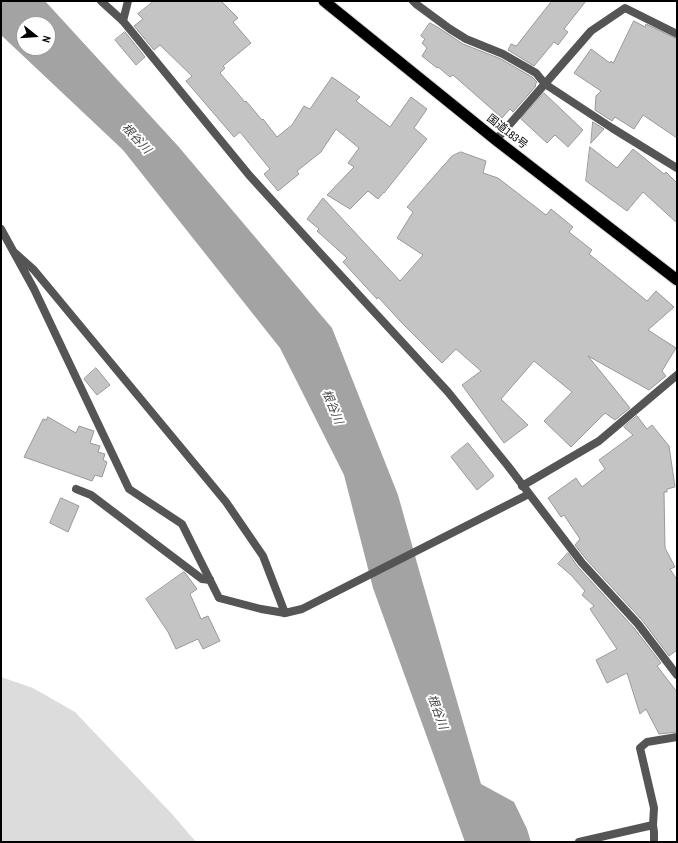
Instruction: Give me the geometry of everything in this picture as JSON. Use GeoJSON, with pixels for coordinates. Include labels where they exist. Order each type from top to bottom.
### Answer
{"type":"FeatureCollection","features":[{"type":"Feature","properties":{"kind":"highway","name":"国道183号"},"geometry":{"type":"LineString","coordinates":[[324,1],[496,140],[677,280]]}},
{"type":"Feature","properties":{"kind":"street"},"geometry":{"type":"LineString","coordinates":[[101,1],[123,21],[249,175],[448,392],[508,466],[582,563],[638,624],[677,675]]}},
{"type":"Feature","properties":{"kind":"street"},"geometry":{"type":"LineString","coordinates":[[123,21],[128,1]]}},
{"type":"Feature","properties":{"kind":"street"},"geometry":{"type":"LineString","coordinates":[[413,1],[466,39],[503,54],[536,72],[545,84],[677,168]]}},
{"type":"Feature","properties":{"kind":"street"},"geometry":{"type":"LineString","coordinates":[[496,140],[591,31],[625,8],[677,34]]}},
{"type":"Feature","properties":{"kind":"street"},"geometry":{"type":"LineString","coordinates":[[1,229],[34,289],[129,489],[182,524],[219,598],[261,609],[285,613],[302,609],[529,494]]}},
{"type":"Feature","properties":{"kind":"street"},"geometry":{"type":"LineString","coordinates":[[13,251],[34,270],[226,502],[263,556],[285,613]]}},
{"type":"Feature","properties":{"kind":"street"},"geometry":{"type":"LineString","coordinates":[[522,486],[599,441],[677,375]]}},
{"type":"Feature","properties":{"kind":"street"},"geometry":{"type":"LineString","coordinates":[[76,489],[91,495],[202,579],[210,580]]}},
{"type":"Feature","properties":{"kind":"street"},"geometry":{"type":"LineString","coordinates":[[654,842],[654,808],[640,748],[647,742],[677,737]]}},
{"type":"Feature","properties":{"kind":"street"},"geometry":{"type":"LineString","coordinates":[[579,842],[653,824]]}},
{"type":"Feature","properties":{"kind":"shaded area"},"geometry":{"type":"Polygon","coordinates":[[[1,677],[33,688],[75,712],[172,814],[196,842],[1,842],[1,677]]]}},
{"type":"Feature","properties":{"kind":"water","name":"根谷川"},"geometry":{"type":"Polygon","coordinates":[[[1,1],[45,1],[178,146],[332,328],[398,495],[481,784],[514,802],[527,829],[531,842],[465,842],[373,588],[344,475],[280,348],[123,150],[23,56],[56,56],[56,16],[16,16],[16,49],[1,35],[1,1]]]}},
{"type":"Feature","properties":{"kind":"building"},"geometry":{"type":"Polygon","coordinates":[[[154,1],[221,1],[238,18],[233,22],[251,43],[223,66],[225,68],[220,73],[245,102],[246,101],[262,120],[263,119],[277,137],[292,125],[304,106],[310,109],[332,77],[360,97],[356,101],[390,127],[411,97],[427,109],[414,128],[427,139],[378,199],[368,191],[350,209],[327,195],[354,167],[348,163],[359,148],[336,129],[321,152],[297,171],[299,174],[278,191],[264,174],[270,169],[240,132],[234,137],[186,81],[192,76],[160,45],[154,50],[134,26],[143,19],[138,14],[154,1]]]}},
{"type":"Feature","properties":{"kind":"building"},"geometry":{"type":"Polygon","coordinates":[[[552,1],[586,1],[564,29],[568,32],[558,45],[554,42],[534,66],[508,50],[511,44],[516,46],[552,1]]]}},
{"type":"Feature","properties":{"kind":"building"},"geometry":{"type":"Polygon","coordinates":[[[634,21],[645,27],[646,24],[677,39],[677,138],[643,115],[634,129],[615,117],[612,121],[595,110],[596,96],[601,91],[574,73],[591,49],[610,63],[611,61],[613,63],[634,21]]]}},
{"type":"Feature","properties":{"kind":"building"},"geometry":{"type":"Polygon","coordinates":[[[430,23],[463,44],[501,59],[532,77],[537,82],[535,85],[536,86],[513,112],[510,109],[502,118],[453,75],[450,77],[422,56],[427,48],[422,43],[425,39],[421,36],[430,23]]]}},
{"type":"Feature","properties":{"kind":"building"},"geometry":{"type":"Polygon","coordinates":[[[125,32],[145,57],[136,65],[115,40],[125,32]]]}},
{"type":"Feature","properties":{"kind":"building"},"geometry":{"type":"Polygon","coordinates":[[[544,93],[583,130],[568,147],[555,135],[547,143],[521,119],[544,93]]]}},
{"type":"Feature","properties":{"kind":"building"},"geometry":{"type":"Polygon","coordinates":[[[593,122],[604,129],[591,143],[593,122]]]}},
{"type":"Feature","properties":{"kind":"building"},"geometry":{"type":"Polygon","coordinates":[[[590,147],[617,168],[633,149],[664,174],[666,172],[677,183],[677,223],[643,192],[627,211],[586,181],[590,147]]]}},
{"type":"Feature","properties":{"kind":"building"},"geometry":{"type":"Polygon","coordinates":[[[461,152],[486,161],[483,173],[498,178],[546,215],[551,209],[573,227],[569,232],[592,250],[589,254],[647,301],[656,291],[674,307],[648,330],[676,348],[662,371],[666,376],[649,390],[588,356],[630,408],[615,420],[605,413],[571,447],[544,421],[572,392],[534,361],[501,399],[528,425],[504,443],[462,385],[481,371],[456,349],[442,363],[378,297],[377,299],[343,262],[347,258],[317,231],[319,229],[307,219],[323,198],[400,281],[423,255],[397,238],[413,212],[407,207],[452,156],[461,152]]]}},
{"type":"Feature","properties":{"kind":"building"},"geometry":{"type":"Polygon","coordinates":[[[96,368],[110,385],[97,395],[84,379],[96,368]]]}},
{"type":"Feature","properties":{"kind":"building"},"geometry":{"type":"Polygon","coordinates":[[[637,416],[647,429],[652,425],[669,446],[675,487],[667,489],[667,492],[664,492],[665,548],[675,567],[670,569],[677,580],[677,650],[669,656],[642,620],[575,545],[580,539],[564,515],[561,517],[548,498],[576,478],[582,487],[605,469],[599,460],[633,435],[624,427],[637,416]]]}},
{"type":"Feature","properties":{"kind":"building"},"geometry":{"type":"Polygon","coordinates":[[[48,417],[76,433],[79,426],[94,431],[90,443],[100,446],[98,452],[105,454],[103,460],[107,462],[102,477],[95,475],[92,481],[24,457],[43,419],[46,420],[48,417]]]}},
{"type":"Feature","properties":{"kind":"building"},"geometry":{"type":"Polygon","coordinates":[[[468,443],[494,476],[477,490],[451,457],[468,443]]]}},
{"type":"Feature","properties":{"kind":"building"},"geometry":{"type":"Polygon","coordinates":[[[61,498],[79,506],[68,532],[50,523],[61,498]]]}},
{"type":"Feature","properties":{"kind":"building"},"geometry":{"type":"Polygon","coordinates":[[[568,553],[578,567],[634,628],[661,663],[657,666],[677,692],[677,732],[659,734],[646,709],[640,714],[627,673],[607,683],[596,660],[617,649],[590,609],[594,606],[582,595],[585,591],[571,575],[558,564],[568,553]]]}},
{"type":"Feature","properties":{"kind":"building"},"geometry":{"type":"Polygon","coordinates":[[[184,572],[197,589],[190,594],[201,619],[208,616],[220,641],[203,649],[198,639],[176,649],[168,632],[146,599],[184,572]]]}}]}
